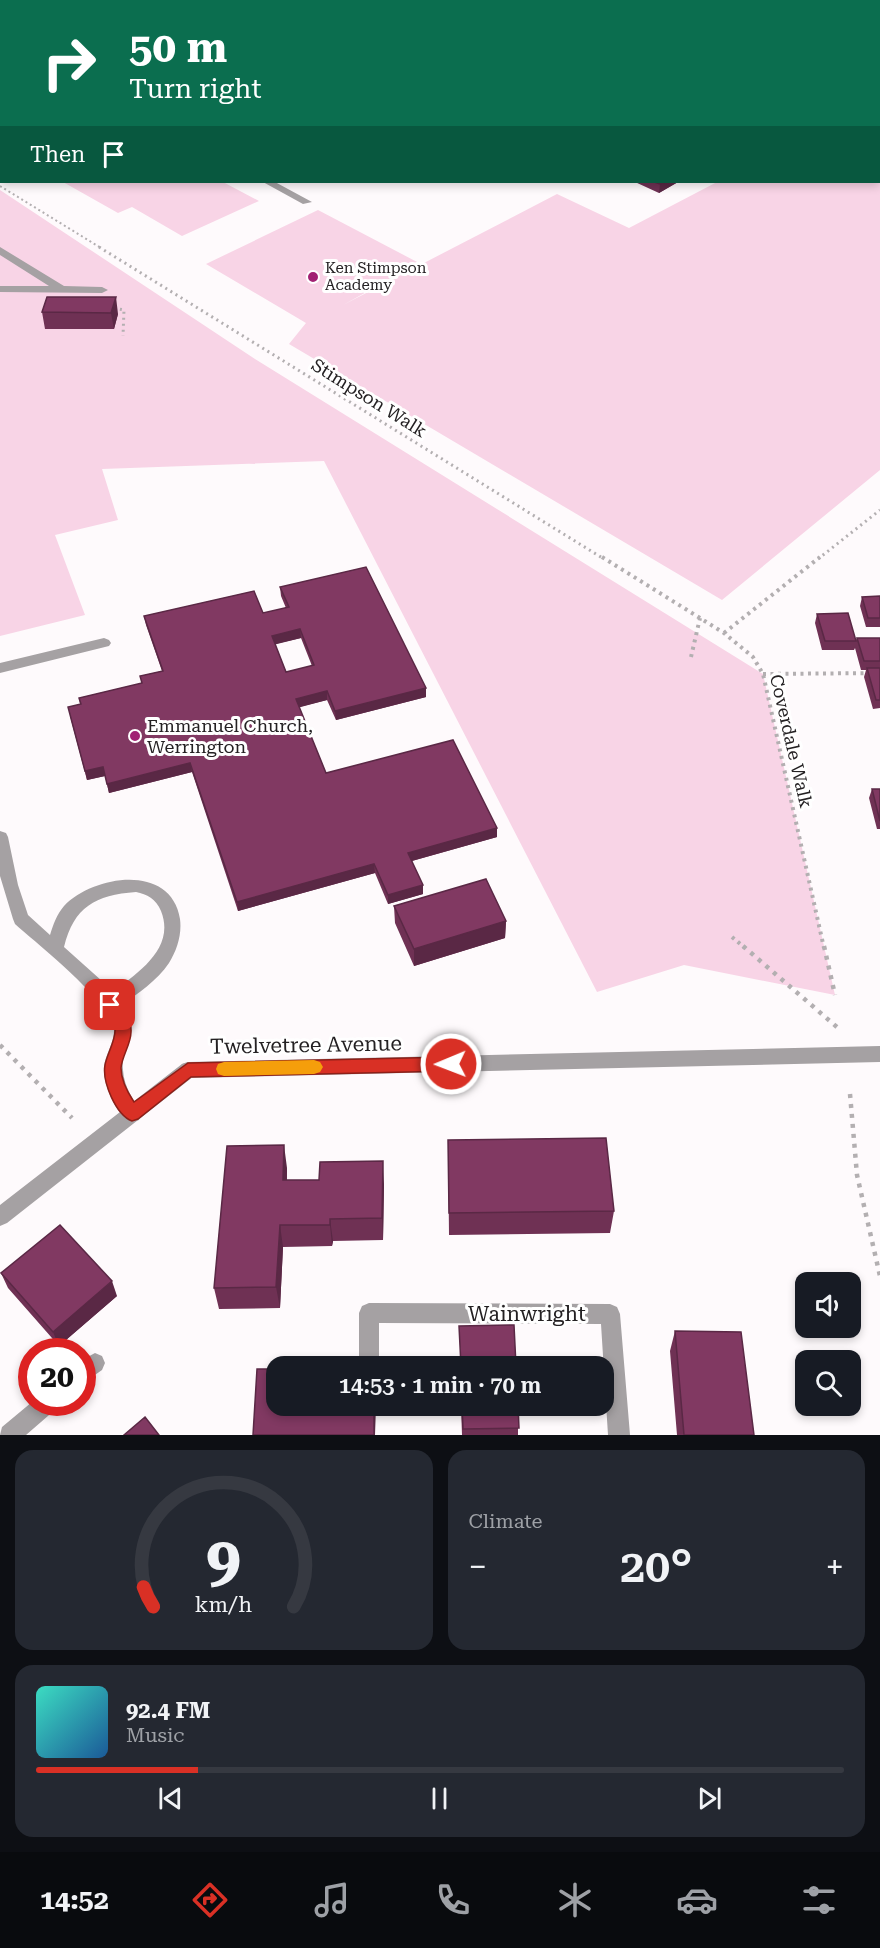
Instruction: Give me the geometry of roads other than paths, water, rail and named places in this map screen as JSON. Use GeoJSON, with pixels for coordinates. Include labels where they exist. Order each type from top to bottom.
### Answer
{"type":"FeatureCollection","features":[{"type":"Feature","properties":{"kind":"street"},"geometry":{"type":"LineString","coordinates":[[270,183],[307,202]]}},
{"type":"Feature","properties":{"kind":"street"},"geometry":{"type":"LineString","coordinates":[[0,250],[62,289]]}},
{"type":"Feature","properties":{"kind":"street"},"geometry":{"type":"LineString","coordinates":[[0,289],[102,290]]}},
{"type":"Feature","properties":{"kind":"street"},"geometry":{"type":"LineString","coordinates":[[0,668],[104,643]]}},
{"type":"Feature","properties":{"kind":"street"},"geometry":{"type":"LineString","coordinates":[[0,837],[10,885],[21,919],[96,986],[117,1014],[123,1031],[113,1068],[118,1092],[132,1114]]}},
{"type":"Feature","properties":{"kind":"street"},"geometry":{"type":"LineString","coordinates":[[55,947],[60,927],[70,911],[97,893],[127,885],[156,892],[170,911],[173,934],[161,962],[110,1005]]}},
{"type":"Feature","properties":{"kind":"street","name":"Twelvetree Avenue"},"geometry":{"type":"LineString","coordinates":[[0,1216],[188,1070],[880,1054]]}},
{"type":"Feature","properties":{"kind":"street","name":"Wainwright"},"geometry":{"type":"LineString","coordinates":[[369,1356],[369,1313],[610,1314],[613,1356]]}},
{"type":"Feature","properties":{"kind":"street","name":"Wainwright"},"geometry":{"type":"LineString","coordinates":[[614,1368],[619,1435]]}},
{"type":"Feature","properties":{"kind":"street"},"geometry":{"type":"LineString","coordinates":[[10,1435],[32,1416]]}},
{"type":"Feature","properties":{"kind":"place","name":"Ken Stimpson Academy"},"geometry":{"type":"Point","coordinates":[313,277]}},
{"type":"Feature","properties":{"kind":"place","name":"Emmanuel Church, Werrington"},"geometry":{"type":"Point","coordinates":[135,736]}}]}
